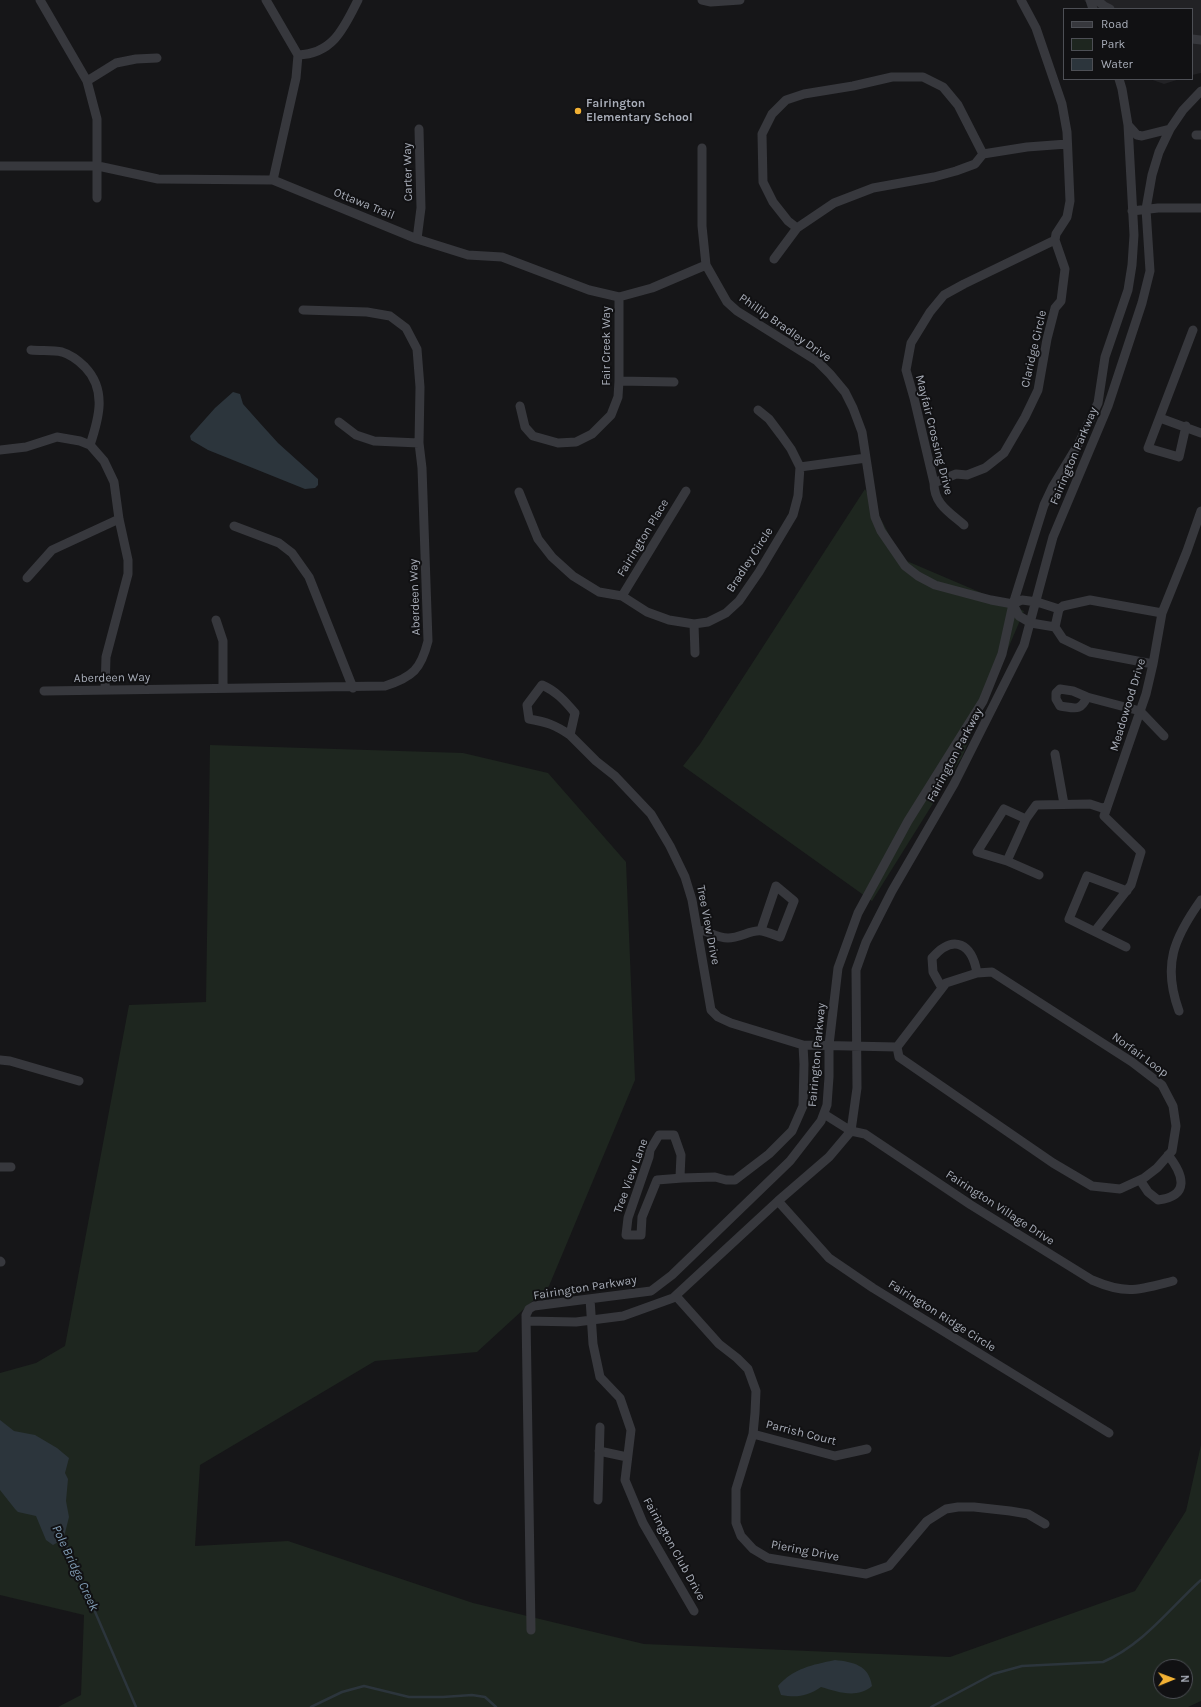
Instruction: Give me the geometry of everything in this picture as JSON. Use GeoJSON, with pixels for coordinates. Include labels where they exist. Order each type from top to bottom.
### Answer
{"type":"FeatureCollection","features":[{"type":"Feature","properties":{"kind":"street"},"geometry":{"type":"LineString","coordinates":[[40,0],[87,81],[97,119],[97,198]]}},
{"type":"Feature","properties":{"kind":"street"},"geometry":{"type":"LineString","coordinates":[[266,0],[298,55],[296,78],[273,180]]}},
{"type":"Feature","properties":{"kind":"street"},"geometry":{"type":"LineString","coordinates":[[298,55],[311,54],[323,49],[334,41],[348,21],[358,0]]}},
{"type":"Feature","properties":{"kind":"street"},"geometry":{"type":"LineString","coordinates":[[702,0],[711,2],[740,0]]}},
{"type":"Feature","properties":{"kind":"street"},"geometry":{"type":"LineString","coordinates":[[1021,0],[1036,28],[1062,104],[1067,132],[1070,201],[1067,217],[1056,234],[1054,240]]}},
{"type":"Feature","properties":{"kind":"street"},"geometry":{"type":"LineString","coordinates":[[1098,0],[1108,8]]}},
{"type":"Feature","properties":{"kind":"street"},"geometry":{"type":"LineString","coordinates":[[87,81],[116,63],[136,59],[157,58]]}},
{"type":"Feature","properties":{"kind":"street"},"geometry":{"type":"LineString","coordinates":[[797,228],[788,221],[773,202],[763,182],[762,134],[772,114],[786,100],[804,94],[853,86],[892,77],[922,77],[943,87],[958,105],[983,154]]}},
{"type":"Feature","properties":{"kind":"street","name":"Fairington Parkway"},"geometry":{"type":"LineString","coordinates":[[1119,80],[1128,125],[1133,257],[1129,284],[1105,357],[1098,402],[1079,443],[1053,486],[1044,505],[1013,604],[1002,654],[983,701],[908,821],[858,913],[838,968],[829,1046],[827,1105],[821,1121],[790,1161],[672,1275],[651,1290],[534,1306],[529,1309],[526,1315],[527,1321],[576,1322],[623,1316],[673,1298],[778,1200],[829,1157],[851,1131],[857,1088],[856,970],[866,942],[892,891],[954,784],[1024,645],[1037,602],[1053,537],[1108,406],[1142,303],[1150,271],[1146,209],[1152,174],[1159,152],[1170,130],[1183,110],[1201,91]]}},
{"type":"Feature","properties":{"kind":"street"},"geometry":{"type":"LineString","coordinates":[[1128,125],[1137,135],[1142,136],[1170,130]]}},
{"type":"Feature","properties":{"kind":"street","name":"Carter Way"},"geometry":{"type":"LineString","coordinates":[[417,239],[421,208],[419,129]]}},
{"type":"Feature","properties":{"kind":"street"},"geometry":{"type":"LineString","coordinates":[[774,259],[797,228],[834,203],[852,195],[873,188],[934,177],[956,171],[975,164],[983,154],[1027,147],[1067,144]]}},
{"type":"Feature","properties":{"kind":"street","name":"Phillip Bradley Drive"},"geometry":{"type":"LineString","coordinates":[[702,148],[702,226],[706,265],[728,302],[737,311],[817,361],[845,392],[862,432],[875,517],[881,532],[905,566],[918,576],[935,585],[991,600],[1013,604],[1022,600],[1037,602],[1059,609]]}},
{"type":"Feature","properties":{"kind":"street","name":"Ottawa Trail"},"geometry":{"type":"LineString","coordinates":[[0,166],[98,166],[158,179],[273,180],[417,239],[468,255],[502,257],[589,290],[619,297],[652,288],[706,265]]}},
{"type":"Feature","properties":{"kind":"street"},"geometry":{"type":"LineString","coordinates":[[1132,211],[1146,209],[1201,208]]}},
{"type":"Feature","properties":{"kind":"street","name":"Mayfair Crossing Drive"},"geometry":{"type":"LineString","coordinates":[[964,525],[939,503],[934,490],[934,483],[906,370],[911,344],[930,312],[944,295],[1054,240]]}},
{"type":"Feature","properties":{"kind":"street","name":"Claridge Circle"},"geometry":{"type":"LineString","coordinates":[[934,483],[956,474],[967,474],[986,468],[1004,453],[1025,417],[1038,390],[1047,339],[1055,308],[1062,301],[1065,269],[1054,240]]}},
{"type":"Feature","properties":{"kind":"street","name":"Fair Creek Way"},"geometry":{"type":"LineString","coordinates":[[520,406],[525,427],[533,436],[558,443],[576,442],[592,434],[611,415],[618,398],[620,381],[619,297]]}},
{"type":"Feature","properties":{"kind":"street","name":"Aberdeen Way"},"geometry":{"type":"LineString","coordinates":[[44,691],[223,688],[353,688],[385,686],[405,680],[414,671],[424,656],[428,641],[422,468],[418,443],[420,387],[417,349],[406,328],[390,316],[367,312],[303,310]]}},
{"type":"Feature","properties":{"kind":"street"},"geometry":{"type":"LineString","coordinates":[[1186,426],[1179,457],[1148,448],[1193,330]]}},
{"type":"Feature","properties":{"kind":"street"},"geometry":{"type":"LineString","coordinates":[[31,350],[61,352],[74,356],[90,372],[95,382],[99,397],[99,418],[90,445]]}},
{"type":"Feature","properties":{"kind":"street"},"geometry":{"type":"LineString","coordinates":[[620,381],[674,382]]}},
{"type":"Feature","properties":{"kind":"street"},"geometry":{"type":"LineString","coordinates":[[758,410],[769,420],[781,435],[791,449],[800,467],[866,458]]}},
{"type":"Feature","properties":{"kind":"street"},"geometry":{"type":"LineString","coordinates":[[1160,418],[1186,426],[1201,433]]}},
{"type":"Feature","properties":{"kind":"street"},"geometry":{"type":"LineString","coordinates":[[339,422],[356,435],[374,441],[418,443]]}},
{"type":"Feature","properties":{"kind":"street"},"geometry":{"type":"LineString","coordinates":[[0,450],[26,447],[57,436],[80,441],[90,445],[104,461],[110,471],[114,482],[119,519],[128,560],[128,574],[106,657],[106,690]]}},
{"type":"Feature","properties":{"kind":"street","name":"Bradley Circle"},"geometry":{"type":"LineString","coordinates":[[519,492],[538,539],[552,557],[573,576],[599,592],[622,596],[647,612],[669,620],[694,624],[708,622],[726,613],[739,601],[759,572],[793,514],[798,496],[800,467]]}},
{"type":"Feature","properties":{"kind":"street","name":"Fairington Place"},"geometry":{"type":"LineString","coordinates":[[622,596],[686,491]]}},
{"type":"Feature","properties":{"kind":"street","name":"Meadowood Drive"},"geometry":{"type":"LineString","coordinates":[[1107,807],[1140,711],[1154,664],[1162,613],[1198,527],[1201,511]]}},
{"type":"Feature","properties":{"kind":"street"},"geometry":{"type":"LineString","coordinates":[[27,578],[52,550],[119,519]]}},
{"type":"Feature","properties":{"kind":"street"},"geometry":{"type":"LineString","coordinates":[[234,526],[279,543],[292,553],[309,577],[353,688]]}},
{"type":"Feature","properties":{"kind":"street"},"geometry":{"type":"LineString","coordinates":[[1054,627],[1059,609],[1063,606],[1090,600],[1162,613]]}},
{"type":"Feature","properties":{"kind":"street"},"geometry":{"type":"LineString","coordinates":[[1013,604],[1019,616],[1031,623],[1054,627],[1063,639],[1090,652],[1154,664]]}},
{"type":"Feature","properties":{"kind":"street"},"geometry":{"type":"LineString","coordinates":[[216,620],[223,641],[223,688]]}},
{"type":"Feature","properties":{"kind":"street"},"geometry":{"type":"LineString","coordinates":[[694,624],[696,653]]}},
{"type":"Feature","properties":{"kind":"street","name":"Tree View Drive"},"geometry":{"type":"LineString","coordinates":[[570,735],[575,713],[563,699],[552,690],[542,685],[527,705],[529,719],[548,722],[557,726],[570,735],[596,761],[615,776],[651,814],[686,877],[698,930],[711,1010],[718,1017],[732,1023],[803,1045],[856,1045]]}},
{"type":"Feature","properties":{"kind":"street"},"geometry":{"type":"LineString","coordinates":[[1087,697],[1140,711],[1164,736]]}},
{"type":"Feature","properties":{"kind":"street"},"geometry":{"type":"LineString","coordinates":[[1055,754],[1064,804]]}},
{"type":"Feature","properties":{"kind":"street"},"geometry":{"type":"LineString","coordinates":[[1007,861],[1026,819],[1036,805],[1090,804],[1102,808],[1107,807],[1104,816],[1141,852],[1132,886],[1096,931]]}},
{"type":"Feature","properties":{"kind":"street"},"geometry":{"type":"LineString","coordinates":[[1026,819],[1004,810],[977,852],[1007,861],[1039,874]]}},
{"type":"Feature","properties":{"kind":"street"},"geometry":{"type":"LineString","coordinates":[[1126,947],[1069,919],[1087,876],[1127,891]]}},
{"type":"Feature","properties":{"kind":"street"},"geometry":{"type":"LineString","coordinates":[[698,930],[703,930],[712,936],[728,938],[743,936],[754,931],[761,930],[780,937],[794,901],[776,886],[761,930]]}},
{"type":"Feature","properties":{"kind":"street"},"geometry":{"type":"LineString","coordinates":[[1179,1011],[1171,976],[1172,954],[1189,917],[1201,900]]}},
{"type":"Feature","properties":{"kind":"street"},"geometry":{"type":"LineString","coordinates":[[942,988],[933,972],[932,958],[940,949],[949,945],[959,944],[965,946],[973,957],[978,973]]}},
{"type":"Feature","properties":{"kind":"street","name":"Norfair Loop"},"geometry":{"type":"LineString","coordinates":[[992,972],[1132,1062],[1162,1085],[1173,1106],[1176,1126],[1172,1151],[1157,1168],[1140,1180],[1120,1189],[1092,1186],[1053,1163],[899,1057],[897,1047],[946,983],[978,973],[992,972]]}},
{"type":"Feature","properties":{"kind":"street","name":"Tree View Lane"},"geometry":{"type":"LineString","coordinates":[[682,1178],[680,1177],[681,1155],[674,1135],[659,1135],[650,1150],[649,1157],[628,1218],[626,1235],[641,1235],[642,1217],[657,1180],[715,1177],[726,1180],[735,1180],[769,1154],[792,1131],[803,1106],[803,1045]]}},
{"type":"Feature","properties":{"kind":"street"},"geometry":{"type":"LineString","coordinates":[[856,1045],[897,1047]]}},
{"type":"Feature","properties":{"kind":"street"},"geometry":{"type":"LineString","coordinates":[[0,1060],[10,1061],[79,1081]]}},
{"type":"Feature","properties":{"kind":"street","name":"Fairington Village Drive"},"geometry":{"type":"LineString","coordinates":[[824,1114],[851,1131],[865,1134],[971,1205],[1092,1280],[1111,1288],[1134,1291],[1173,1281]]}},
{"type":"Feature","properties":{"kind":"street"},"geometry":{"type":"LineString","coordinates":[[1140,1180],[1148,1192],[1158,1200],[1168,1199],[1174,1195],[1181,1185],[1182,1178],[1177,1166],[1168,1155]]}},
{"type":"Feature","properties":{"kind":"street"},"geometry":{"type":"LineString","coordinates":[[0,1167],[11,1167]]}},
{"type":"Feature","properties":{"kind":"street","name":"Fairington Ridge Circle"},"geometry":{"type":"LineString","coordinates":[[778,1200],[829,1258],[873,1288],[1109,1433]]}},
{"type":"Feature","properties":{"kind":"street","name":"Piering Drive"},"geometry":{"type":"LineString","coordinates":[[676,1296],[719,1344],[737,1358],[748,1370],[756,1391],[756,1413],[753,1434],[736,1489],[736,1523],[741,1536],[753,1548],[768,1558],[866,1574],[889,1566],[927,1522],[946,1509],[966,1507],[1010,1511],[1028,1514],[1045,1524]]}},
{"type":"Feature","properties":{"kind":"street","name":"Fairington Club Drive"},"geometry":{"type":"LineString","coordinates":[[590,1299],[593,1344],[600,1377],[620,1398],[631,1430],[625,1480],[643,1523],[694,1611]]}},
{"type":"Feature","properties":{"kind":"street"},"geometry":{"type":"LineString","coordinates":[[527,1321],[531,1630]]}},
{"type":"Feature","properties":{"kind":"street"},"geometry":{"type":"LineString","coordinates":[[598,1500],[600,1427]]}},
{"type":"Feature","properties":{"kind":"street","name":"Parrish Court"},"geometry":{"type":"LineString","coordinates":[[753,1434],[835,1456],[867,1449]]}},
{"type":"Feature","properties":{"kind":"street"},"geometry":{"type":"LineString","coordinates":[[599,1451],[627,1457]]}},
{"type":"Feature","properties":{"kind":"shaded area"},"geometry":{"type":"Polygon","coordinates":[[[1084,0],[1201,0],[1201,73],[1193,75],[1193,8],[1091,8],[1084,0]]]}},
{"type":"Feature","properties":{"kind":"shaded area"},"geometry":{"type":"Polygon","coordinates":[[[1153,80],[1177,80],[1164,84],[1153,80]]]}},
{"type":"Feature","properties":{"kind":"green space"},"geometry":{"type":"Polygon","coordinates":[[[865,489],[902,559],[1024,611],[962,757],[872,901],[683,766],[700,744],[865,489]]]}},
{"type":"Feature","properties":{"kind":"green space"},"geometry":{"type":"Polygon","coordinates":[[[210,745],[463,753],[548,773],[626,862],[635,1080],[549,1286],[477,1352],[375,1361],[200,1465],[195,1546],[288,1541],[473,1603],[644,1644],[950,1657],[1135,1591],[1186,1511],[1201,1445],[1201,1701],[1188,1707],[58,1707],[81,1695],[84,1615],[0,1595],[0,1373],[36,1363],[65,1346],[129,1005],[206,1002],[210,745]]]}},
{"type":"Feature","properties":{"kind":"water"},"geometry":{"type":"Polygon","coordinates":[[[233,392],[240,394],[243,404],[278,443],[318,479],[318,485],[315,488],[305,489],[208,450],[191,440],[190,436],[215,408],[233,392]]]}},
{"type":"Feature","properties":{"kind":"water"},"geometry":{"type":"Polygon","coordinates":[[[0,1420],[14,1431],[35,1435],[57,1448],[69,1458],[65,1473],[68,1479],[66,1501],[69,1517],[64,1537],[62,1540],[53,1545],[46,1540],[36,1516],[18,1512],[0,1490],[0,1420]]]}},
{"type":"Feature","properties":{"kind":"water"},"geometry":{"type":"Polygon","coordinates":[[[835,1660],[848,1662],[864,1669],[872,1686],[866,1690],[854,1693],[841,1692],[821,1687],[802,1696],[781,1695],[778,1686],[790,1675],[804,1668],[835,1660]]]}},
{"type":"Feature","properties":{"kind":"waterway","name":"Pole Bridge Creek"},"geometry":{"type":"LineString","coordinates":[[62,1535],[136,1707]]}},
{"type":"Feature","properties":{"kind":"waterway"},"geometry":{"type":"LineString","coordinates":[[931,1707],[993,1674],[1022,1666],[1103,1662],[1131,1646],[1143,1636],[1201,1580]]}},
{"type":"Feature","properties":{"kind":"waterway","name":"Pole Bridge Creek"},"geometry":{"type":"LineString","coordinates":[[311,1707],[342,1692],[364,1686],[409,1697],[472,1695],[485,1697],[496,1707]]}},
{"type":"Feature","properties":{"kind":"place","name":"Fairington Elementary School"},"geometry":{"type":"Point","coordinates":[578,111]}}]}
